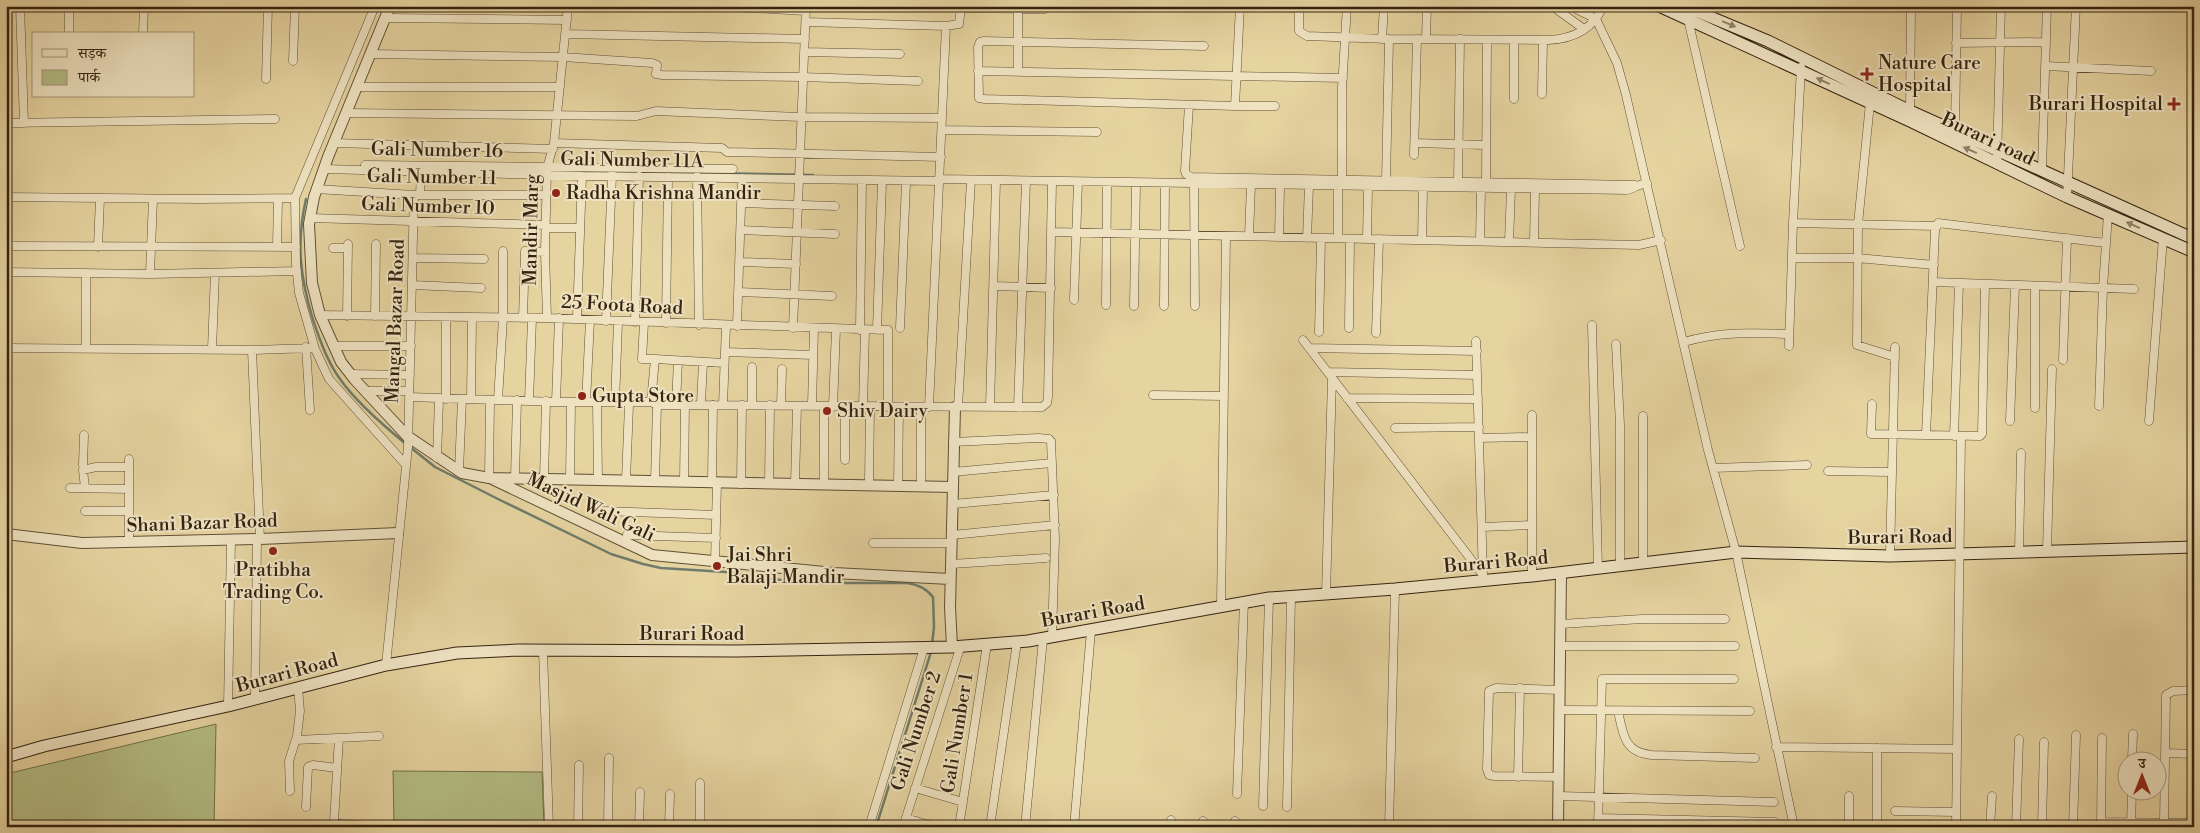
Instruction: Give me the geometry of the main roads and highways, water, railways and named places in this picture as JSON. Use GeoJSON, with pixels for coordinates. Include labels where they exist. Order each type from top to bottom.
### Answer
{"type":"FeatureCollection","features":[{"type":"Feature","properties":{"kind":"main road","name":"Burari road"},"geometry":{"type":"LineString","coordinates":[[1659,6],[2067,196],[2194,252]]}},
{"type":"Feature","properties":{"kind":"main road","name":"Burari road"},"geometry":{"type":"LineString","coordinates":[[1684,6],[1739,28],[1910,110],[2194,239]]}},
{"type":"Feature","properties":{"kind":"main road","name":"Burari Road"},"geometry":{"type":"LineString","coordinates":[[6,757],[44,746],[228,706],[386,665],[457,653],[490,650],[699,652],[942,647],[1047,638],[1269,598],[1395,589],[1483,578],[1532,576],[1729,553],[1890,556],[2194,547]]}},
{"type":"Feature","properties":{"kind":"waterway"},"geometry":{"type":"LineString","coordinates":[[595,171],[813,175]]}},
{"type":"Feature","properties":{"kind":"waterway"},"geometry":{"type":"LineString","coordinates":[[306,199],[300,245],[302,274],[313,320],[324,350],[335,372],[347,388],[362,405],[406,444]]}},
{"type":"Feature","properties":{"kind":"waterway"},"geometry":{"type":"LineString","coordinates":[[410,447],[435,467],[496,498],[611,554],[643,564],[661,568],[726,572],[802,583],[907,583],[918,586],[928,591],[933,597],[934,627],[932,644]]}},
{"type":"Feature","properties":{"kind":"waterway"},"geometry":{"type":"LineString","coordinates":[[876,827],[931,652]]}},
{"type":"Feature","properties":{"kind":"place","name":"Nature Care Hospital"},"geometry":{"type":"Point","coordinates":[1867,74]}},
{"type":"Feature","properties":{"kind":"place","name":"Burari Hospital"},"geometry":{"type":"Point","coordinates":[2174,104]}},
{"type":"Feature","properties":{"kind":"place","name":"Radha Krishna Mandir"},"geometry":{"type":"Point","coordinates":[556,193]}},
{"type":"Feature","properties":{"kind":"place","name":"Gupta Store"},"geometry":{"type":"Point","coordinates":[582,396]}},
{"type":"Feature","properties":{"kind":"place","name":"Shiv Dairy"},"geometry":{"type":"Point","coordinates":[827,411]}},
{"type":"Feature","properties":{"kind":"place","name":"Pratibha Trading Co."},"geometry":{"type":"Point","coordinates":[273,551]}},
{"type":"Feature","properties":{"kind":"place","name":"Jai Shri Balaji Mandir"},"geometry":{"type":"Point","coordinates":[717,566]}}]}
